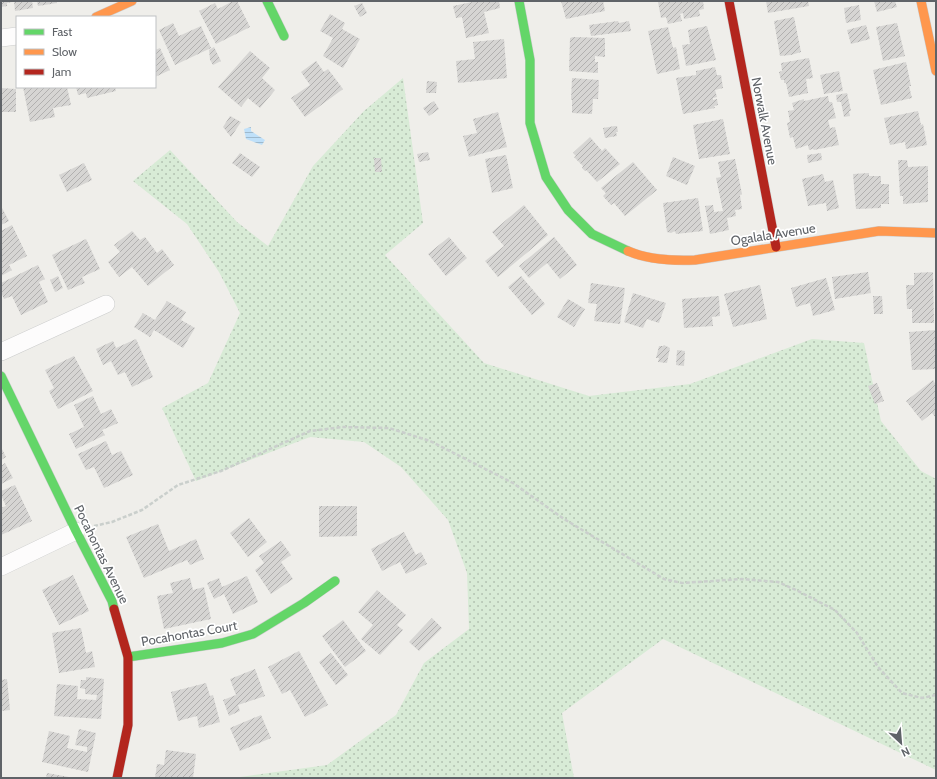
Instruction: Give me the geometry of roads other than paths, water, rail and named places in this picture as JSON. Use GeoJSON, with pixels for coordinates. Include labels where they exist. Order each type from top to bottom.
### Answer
{"type":"FeatureCollection","features":[{"type":"Feature","properties":{"kind":"street"},"geometry":{"type":"LineString","coordinates":[[99,16],[132,1]]}},
{"type":"Feature","properties":{"kind":"street"},"geometry":{"type":"LineString","coordinates":[[267,1],[284,36]]}},
{"type":"Feature","properties":{"kind":"street","name":"Ogalala Avenue"},"geometry":{"type":"LineString","coordinates":[[519,1],[530,60],[530,123],[546,177],[568,210],[592,234],[636,254],[668,261],[696,260],[879,231],[936,233]]}},
{"type":"Feature","properties":{"kind":"street","name":"Norwalk Avenue"},"geometry":{"type":"LineString","coordinates":[[729,1],[776,247]]}},
{"type":"Feature","properties":{"kind":"street"},"geometry":{"type":"LineString","coordinates":[[921,1],[936,71]]}},
{"type":"Feature","properties":{"kind":"street"},"geometry":{"type":"LineString","coordinates":[[1,38],[16,36]]}},
{"type":"Feature","properties":{"kind":"street"},"geometry":{"type":"LineString","coordinates":[[1,352],[106,304]]}},
{"type":"Feature","properties":{"kind":"street","name":"Pocahontas Avenue"},"geometry":{"type":"LineString","coordinates":[[1,376],[112,601],[128,658],[128,725],[116,778]]}},
{"type":"Feature","properties":{"kind":"street"},"geometry":{"type":"LineString","coordinates":[[1,567],[76,530]]}},
{"type":"Feature","properties":{"kind":"street","name":"Pocahontas Court"},"geometry":{"type":"LineString","coordinates":[[128,658],[222,643],[253,634],[304,604],[335,581]]}},
{"type":"Feature","properties":{"kind":"water"},"geometry":{"type":"Polygon","coordinates":[[[251,127],[251,131],[265,140],[262,145],[246,139],[244,129],[251,127]]]}}]}
